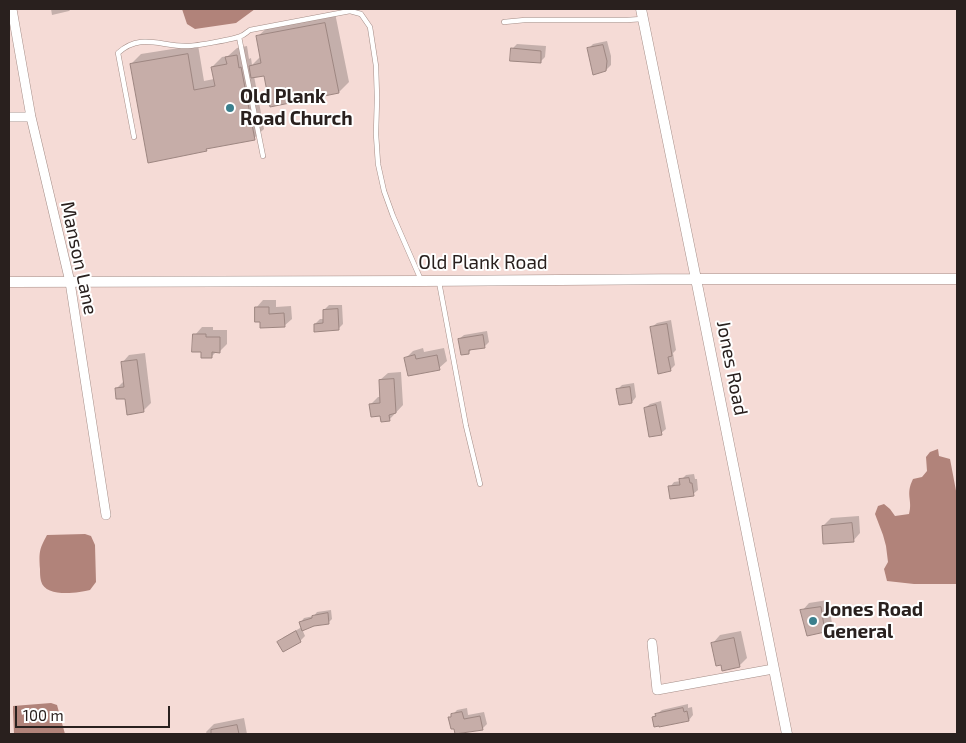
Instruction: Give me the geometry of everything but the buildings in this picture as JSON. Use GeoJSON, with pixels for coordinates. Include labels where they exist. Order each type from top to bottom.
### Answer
{"type":"FeatureCollection","features":[{"type":"Feature","properties":{"kind":"street","name":"Manson Lane"},"geometry":{"type":"LineString","coordinates":[[12,9],[31,117],[70,282],[106,515]]}},
{"type":"Feature","properties":{"kind":"street","name":"Jones Road"},"geometry":{"type":"LineString","coordinates":[[642,14],[787,734]]}},
{"type":"Feature","properties":{"kind":"street"},"geometry":{"type":"LineString","coordinates":[[9,117],[31,117]]}},
{"type":"Feature","properties":{"kind":"street","name":"Old Plank Road"},"geometry":{"type":"LineString","coordinates":[[9,282],[957,279]]}},
{"type":"Feature","properties":{"kind":"street"},"geometry":{"type":"LineString","coordinates":[[652,643],[656,690],[773,669]]}},
{"type":"Feature","properties":{"kind":"lane"},"geometry":{"type":"LineString","coordinates":[[134,137],[118,53],[124,47],[148,41],[188,46],[239,38],[250,30],[350,10],[362,14],[370,27],[376,66],[376,134],[378,164],[384,191],[422,282]]}},
{"type":"Feature","properties":{"kind":"lane"},"geometry":{"type":"LineString","coordinates":[[504,22],[525,20],[627,20],[642,14]]}},
{"type":"Feature","properties":{"kind":"lane"},"geometry":{"type":"LineString","coordinates":[[239,38],[263,156]]}},
{"type":"Feature","properties":{"kind":"lane"},"geometry":{"type":"LineString","coordinates":[[438,281],[466,426],[480,484]]}},
{"type":"Feature","properties":{"kind":"shaded area"},"geometry":{"type":"Polygon","coordinates":[[[182,9],[255,9],[236,23],[195,29],[187,24],[182,9]]]}},
{"type":"Feature","properties":{"kind":"shaded area"},"geometry":{"type":"Polygon","coordinates":[[[938,449],[939,456],[950,459],[957,496],[957,584],[914,584],[887,581],[884,569],[888,562],[886,546],[875,514],[878,506],[884,504],[895,516],[909,514],[909,493],[913,479],[922,477],[927,471],[926,457],[930,452],[938,449]]]}},
{"type":"Feature","properties":{"kind":"shaded area"},"geometry":{"type":"Polygon","coordinates":[[[85,534],[91,536],[95,545],[96,582],[90,590],[85,591],[62,593],[49,590],[41,581],[40,575],[40,551],[47,535],[85,534]]]}},
{"type":"Feature","properties":{"kind":"shaded area"},"geometry":{"type":"Polygon","coordinates":[[[51,703],[57,705],[65,734],[14,734],[13,706],[51,703]]]}},
{"type":"Feature","properties":{"kind":"place","name":"Old Plank Road Church"},"geometry":{"type":"Point","coordinates":[230,108]}},
{"type":"Feature","properties":{"kind":"place","name":"Jones Road General"},"geometry":{"type":"Point","coordinates":[813,621]}}]}
